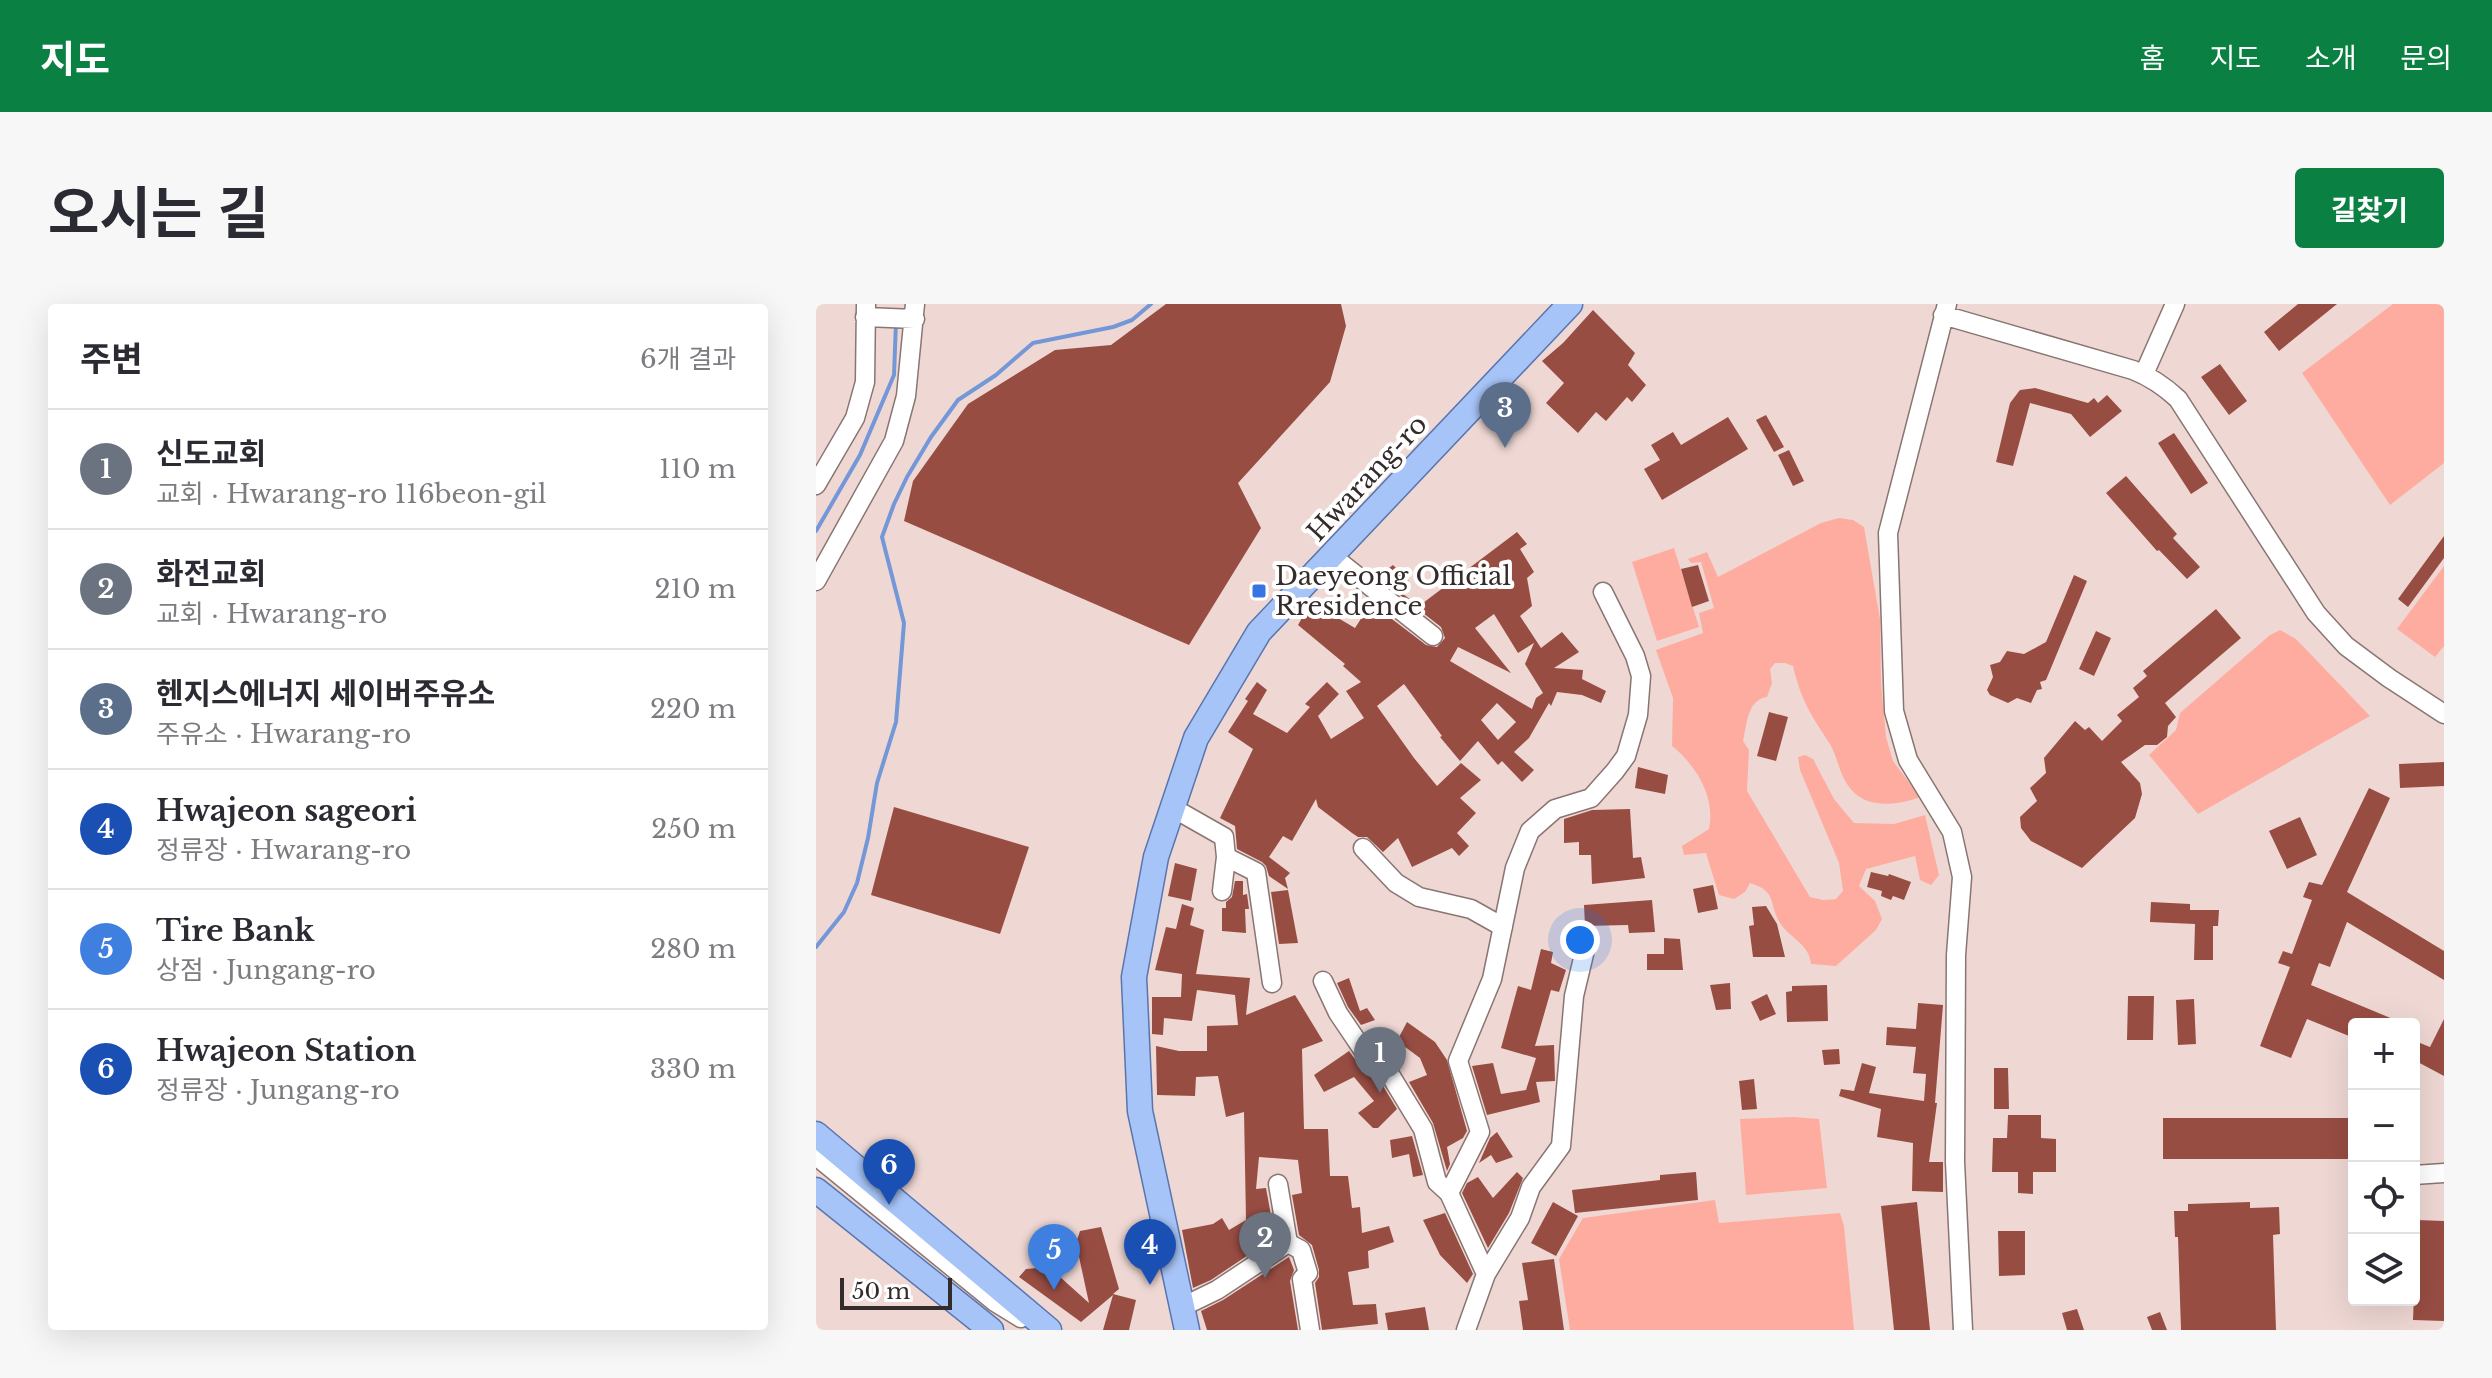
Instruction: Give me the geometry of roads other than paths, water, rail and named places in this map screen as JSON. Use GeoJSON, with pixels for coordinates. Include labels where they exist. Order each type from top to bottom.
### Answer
{"type":"FeatureCollection","features":[{"type":"Feature","properties":{"kind":"main road","name":"Hwarang-ro"},"geometry":{"type":"LineString","coordinates":[[1184,1323],[1140,1111],[1134,977],[1156,857],[1196,738],[1259,632],[1570,304]]}},
{"type":"Feature","properties":{"kind":"main road"},"geometry":{"type":"LineString","coordinates":[[816,1134],[1049,1330]]}},
{"type":"Feature","properties":{"kind":"main road"},"geometry":{"type":"LineString","coordinates":[[816,1190],[991,1330]]}},
{"type":"Feature","properties":{"kind":"street"},"geometry":{"type":"LineString","coordinates":[[2144,374],[2175,304]]}},
{"type":"Feature","properties":{"kind":"street"},"geometry":{"type":"LineString","coordinates":[[1963,1330],[1955,1162],[1956,955],[1962,877],[1952,832],[1908,760],[1894,711],[1888,533],[1945,309],[2144,374],[2165,387],[2178,399],[2327,626],[2357,654],[2439,705]]}},
{"type":"Feature","properties":{"kind":"street"},"geometry":{"type":"LineString","coordinates":[[816,485],[855,418],[865,382],[865,310],[915,312],[906,396],[894,441],[816,581]]}},
{"type":"Feature","properties":{"kind":"street"},"geometry":{"type":"LineString","coordinates":[[1332,556],[1433,636]]}},
{"type":"Feature","properties":{"kind":"street"},"geometry":{"type":"LineString","coordinates":[[1449,1193],[1480,1132],[1458,1061],[1492,979],[1515,868],[1530,831],[1555,809],[1591,798],[1626,756],[1638,715],[1641,676],[1635,656],[1603,592]]}},
{"type":"Feature","properties":{"kind":"street"},"geometry":{"type":"LineString","coordinates":[[1173,808],[1224,837],[1226,857],[1222,891]]}},
{"type":"Feature","properties":{"kind":"street"},"geometry":{"type":"LineString","coordinates":[[1363,848],[1396,883],[1419,897],[1471,909],[1503,927]]}},
{"type":"Feature","properties":{"kind":"street"},"geometry":{"type":"LineString","coordinates":[[1226,857],[1256,872],[1272,983]]}},
{"type":"Feature","properties":{"kind":"street"},"geometry":{"type":"LineString","coordinates":[[1466,1330],[1486,1274],[1520,1218],[1531,1187],[1561,1146],[1574,996],[1585,950]]}},
{"type":"Feature","properties":{"kind":"street"},"geometry":{"type":"LineString","coordinates":[[1323,981],[1338,1013],[1358,1043],[1389,1073],[1423,1129],[1437,1182],[1449,1193],[1486,1274]]}},
{"type":"Feature","properties":{"kind":"street"},"geometry":{"type":"LineString","coordinates":[[816,1156],[995,1302],[1041,1330]]}},
{"type":"Feature","properties":{"kind":"street"},"geometry":{"type":"LineString","coordinates":[[816,1166],[872,1216],[938,1287]]}},
{"type":"Feature","properties":{"kind":"street"},"geometry":{"type":"LineString","coordinates":[[2420,1175],[2444,1173]]}},
{"type":"Feature","properties":{"kind":"street"},"geometry":{"type":"LineString","coordinates":[[1278,1184],[1288,1243],[1301,1250],[1308,1273],[1302,1279],[1310,1330]]}},
{"type":"Feature","properties":{"kind":"street","name":"Hwarang-ro"},"geometry":{"type":"LineString","coordinates":[[1184,1323],[1217,1290],[1288,1243]]}},
{"type":"Feature","properties":{"kind":"waterway"},"geometry":{"type":"LineString","coordinates":[[816,947],[844,912],[857,883],[877,783],[896,722],[904,623],[882,537],[907,477],[958,400],[996,375],[1033,343],[1113,327],[1132,320],[1151,304]]}},
{"type":"Feature","properties":{"kind":"waterway"},"geometry":{"type":"LineString","coordinates":[[816,531],[860,455],[894,375],[896,322]]}},
{"type":"Feature","properties":{"kind":"place","name":"헨지스에너지 세이버주유소"},"geometry":{"type":"Point","coordinates":[1505,448]}},
{"type":"Feature","properties":{"kind":"place","name":"Daeyeong Official Rresidence"},"geometry":{"type":"Point","coordinates":[1259,591]}},
{"type":"Feature","properties":{"kind":"place","name":"신도교회"},"geometry":{"type":"Point","coordinates":[1380,1093]}},
{"type":"Feature","properties":{"kind":"place","name":"Hwajeon Station"},"geometry":{"type":"Point","coordinates":[889,1205]}},
{"type":"Feature","properties":{"kind":"place","name":"화전교회"},"geometry":{"type":"Point","coordinates":[1265,1278]}},
{"type":"Feature","properties":{"kind":"place","name":"Hwajeon sageori"},"geometry":{"type":"Point","coordinates":[1150,1285]}},
{"type":"Feature","properties":{"kind":"place","name":"Tire Bank"},"geometry":{"type":"Point","coordinates":[1054,1290]}}]}
